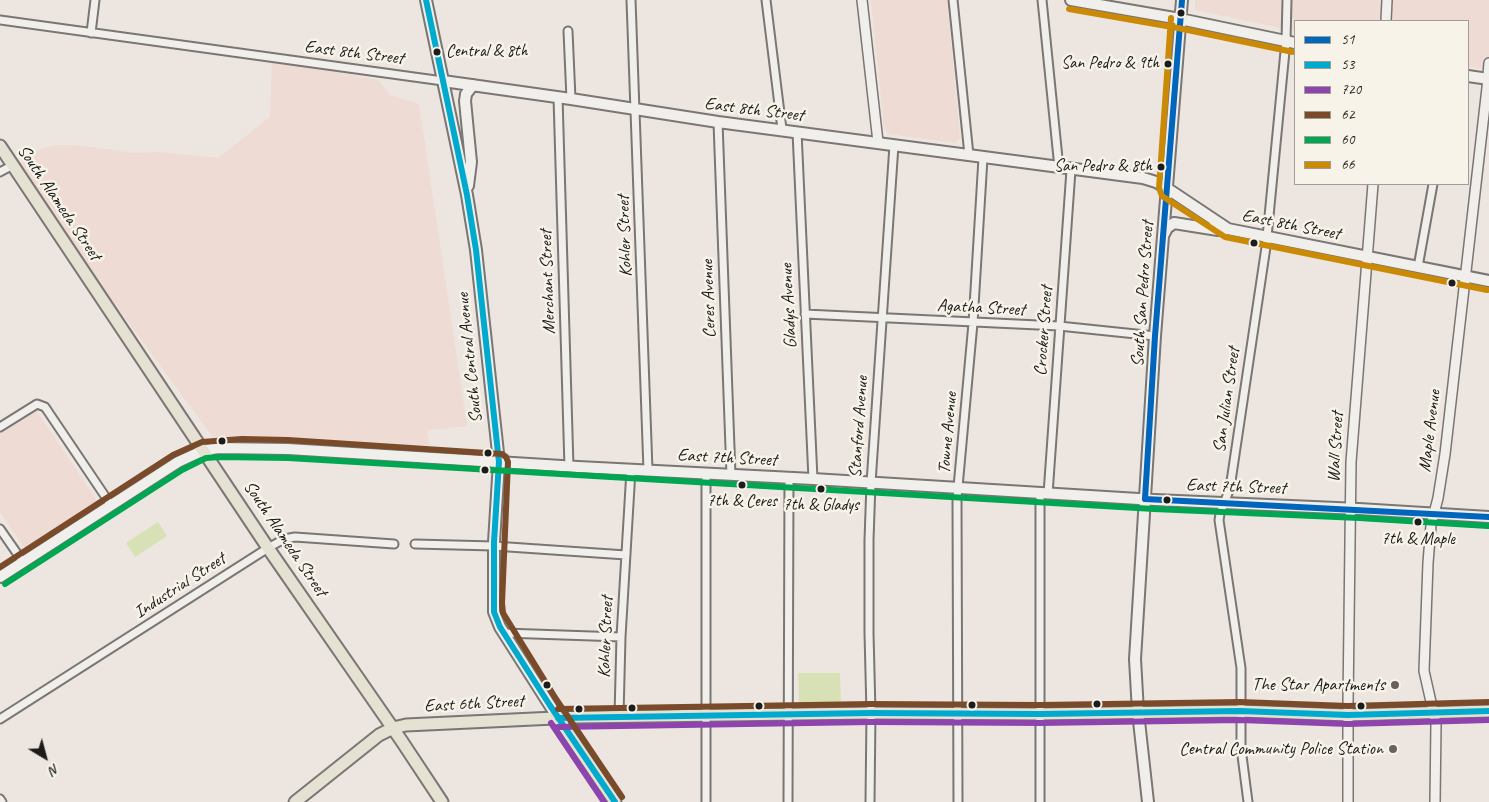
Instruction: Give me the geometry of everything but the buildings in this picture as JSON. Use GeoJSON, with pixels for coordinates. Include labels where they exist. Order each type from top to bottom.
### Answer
{"type":"FeatureCollection","features":[{"type":"Feature","properties":{"kind":"main road","name":"South Central Avenue"},"geometry":{"type":"LineString","coordinates":[[426,0],[467,195],[476,250],[498,462],[494,546],[493,604],[495,616],[558,718],[615,802]]}},
{"type":"Feature","properties":{"kind":"main road"},"geometry":{"type":"LineString","coordinates":[[1071,0],[1180,19],[1291,42]]}},
{"type":"Feature","properties":{"kind":"main road","name":"South San Pedro Street"},"geometry":{"type":"LineString","coordinates":[[1145,499],[1155,336],[1182,0]]}},
{"type":"Feature","properties":{"kind":"main road"},"geometry":{"type":"LineString","coordinates":[[1469,76],[1488,79]]}},
{"type":"Feature","properties":{"kind":"main road","name":"East 8th Street"},"geometry":{"type":"LineString","coordinates":[[443,81],[718,122],[1143,178],[1168,189],[1228,229],[1489,281]]}},
{"type":"Feature","properties":{"kind":"main road"},"geometry":{"type":"LineString","coordinates":[[467,195],[471,162],[465,101],[466,94],[473,85]]}},
{"type":"Feature","properties":{"kind":"main road","name":"South Alameda Street"},"geometry":{"type":"LineString","coordinates":[[0,146],[268,548],[442,802]]}},
{"type":"Feature","properties":{"kind":"main road"},"geometry":{"type":"LineString","coordinates":[[1164,235],[1174,223],[1218,230],[1228,229]]}},
{"type":"Feature","properties":{"kind":"main road","name":"East 7th Street"},"geometry":{"type":"LineString","coordinates":[[0,577],[110,504],[178,462],[204,450],[242,448],[813,479],[1044,494],[1489,516]]}},
{"type":"Feature","properties":{"kind":"main road"},"geometry":{"type":"LineString","coordinates":[[1145,499],[1135,659],[1138,712],[1148,802]]}},
{"type":"Feature","properties":{"kind":"main road","name":"East 6th Street"},"geometry":{"type":"LineString","coordinates":[[295,802],[379,735],[393,728],[434,724],[619,716],[1240,711],[1348,715],[1489,711]]}},
{"type":"Feature","properties":{"kind":"street"},"geometry":{"type":"LineString","coordinates":[[91,33],[95,0]]}},
{"type":"Feature","properties":{"kind":"street","name":"Kohler Street"},"geometry":{"type":"LineString","coordinates":[[631,0],[648,470]]}},
{"type":"Feature","properties":{"kind":"street"},"geometry":{"type":"LineString","coordinates":[[766,0],[782,130]]}},
{"type":"Feature","properties":{"kind":"street"},"geometry":{"type":"LineString","coordinates":[[862,0],[878,142]]}},
{"type":"Feature","properties":{"kind":"street"},"geometry":{"type":"LineString","coordinates":[[953,0],[969,155]]}},
{"type":"Feature","properties":{"kind":"street"},"geometry":{"type":"LineString","coordinates":[[1042,0],[1059,168]]}},
{"type":"Feature","properties":{"kind":"street","name":"San Julian Street"},"geometry":{"type":"LineString","coordinates":[[1248,802],[1241,748],[1240,668],[1219,520],[1230,488],[1267,236],[1291,42],[1287,0]]}},
{"type":"Feature","properties":{"kind":"street"},"geometry":{"type":"LineString","coordinates":[[1386,20],[1388,0]]}},
{"type":"Feature","properties":{"kind":"street","name":"East 8th Street"},"geometry":{"type":"LineString","coordinates":[[0,20],[443,81]]}},
{"type":"Feature","properties":{"kind":"street"},"geometry":{"type":"LineString","coordinates":[[568,31],[571,99]]}},
{"type":"Feature","properties":{"kind":"street","name":"Maple Avenue"},"geometry":{"type":"LineString","coordinates":[[1436,802],[1435,712],[1424,671],[1428,564],[1434,513],[1445,454],[1489,63]]}},
{"type":"Feature","properties":{"kind":"street","name":"Merchant Street"},"geometry":{"type":"LineString","coordinates":[[558,97],[568,466]]}},
{"type":"Feature","properties":{"kind":"street","name":"Ceres Avenue"},"geometry":{"type":"LineString","coordinates":[[718,122],[731,475]]}},
{"type":"Feature","properties":{"kind":"street","name":"Gladys Avenue"},"geometry":{"type":"LineString","coordinates":[[797,132],[813,479]]}},
{"type":"Feature","properties":{"kind":"street","name":"Stanford Avenue"},"geometry":{"type":"LineString","coordinates":[[870,802],[869,540],[871,483],[894,144]]}},
{"type":"Feature","properties":{"kind":"street","name":"Towne Avenue"},"geometry":{"type":"LineString","coordinates":[[958,802],[956,540],[958,488],[973,323],[983,158]]}},
{"type":"Feature","properties":{"kind":"street"},"geometry":{"type":"LineString","coordinates":[[0,172],[13,165]]}},
{"type":"Feature","properties":{"kind":"street","name":"Crocker Street"},"geometry":{"type":"LineString","coordinates":[[1040,802],[1044,494],[1071,170]]}},
{"type":"Feature","properties":{"kind":"street","name":"Wall Street"},"geometry":{"type":"LineString","coordinates":[[1348,802],[1351,462],[1373,185]]}},
{"type":"Feature","properties":{"kind":"street"},"geometry":{"type":"LineString","coordinates":[[1418,267],[1433,185]]}},
{"type":"Feature","properties":{"kind":"street","name":"Agatha Street"},"geometry":{"type":"LineString","coordinates":[[805,314],[1059,326],[1155,336]]}},
{"type":"Feature","properties":{"kind":"street"},"geometry":{"type":"LineString","coordinates":[[0,427],[37,404],[41,405],[48,410],[110,504]]}},
{"type":"Feature","properties":{"kind":"street","name":"Kohler Street"},"geometry":{"type":"LineString","coordinates":[[619,716],[621,637],[631,470]]}},
{"type":"Feature","properties":{"kind":"street"},"geometry":{"type":"LineString","coordinates":[[706,474],[706,802]]}},
{"type":"Feature","properties":{"kind":"street"},"geometry":{"type":"LineString","coordinates":[[788,802],[789,478]]}},
{"type":"Feature","properties":{"kind":"street"},"geometry":{"type":"LineString","coordinates":[[0,529],[23,562]]}},
{"type":"Feature","properties":{"kind":"street","name":"Industrial Street"},"geometry":{"type":"LineString","coordinates":[[0,719],[268,548],[284,540],[295,537],[394,544]]}},
{"type":"Feature","properties":{"kind":"street"},"geometry":{"type":"LineString","coordinates":[[415,544],[494,546],[626,555]]}},
{"type":"Feature","properties":{"kind":"street"},"geometry":{"type":"LineString","coordinates":[[504,633],[621,637]]}},
{"type":"Feature","properties":{"kind":"shaded area"},"geometry":{"type":"Polygon","coordinates":[[[871,0],[947,0],[960,139],[955,143],[889,134],[884,128],[871,0]]]}},
{"type":"Feature","properties":{"kind":"shaded area"},"geometry":{"type":"Polygon","coordinates":[[[1195,0],[1489,0],[1489,70],[1469,66],[1469,20],[1294,20],[1294,31],[1195,10],[1195,0]]]}},
{"type":"Feature","properties":{"kind":"shaded area"},"geometry":{"type":"Polygon","coordinates":[[[272,60],[378,80],[390,95],[419,104],[467,426],[427,430],[430,449],[254,442],[213,437],[46,211],[17,165],[37,150],[55,145],[75,145],[134,153],[160,152],[218,158],[270,117],[272,60]]]}},
{"type":"Feature","properties":{"kind":"shaded area"},"geometry":{"type":"Polygon","coordinates":[[[36,410],[100,505],[26,550],[0,512],[0,432],[36,410]]]}},
{"type":"Feature","properties":{"kind":"green space"},"geometry":{"type":"Polygon","coordinates":[[[158,522],[167,536],[135,557],[126,543],[158,522]]]}},
{"type":"Feature","properties":{"kind":"green space"},"geometry":{"type":"Polygon","coordinates":[[[798,673],[840,673],[841,703],[799,703],[798,673]]]}},
{"type":"Feature","properties":{"kind":"transit line","name":"53"},"geometry":{"type":"LineString","coordinates":[[426,0],[467,195],[476,250],[499,462],[494,542],[494,612],[500,627],[549,704],[615,802]]}},
{"type":"Feature","properties":{"kind":"transit line","name":"51"},"geometry":{"type":"LineString","coordinates":[[1145,499],[1155,336],[1182,0]]}},
{"type":"Feature","properties":{"kind":"transit line","name":"66"},"geometry":{"type":"LineString","coordinates":[[1069,9],[1178,28],[1293,52]]}},
{"type":"Feature","properties":{"kind":"transit line","name":"66"},"geometry":{"type":"LineString","coordinates":[[1171,18],[1159,188],[1162,196],[1225,237],[1487,290]]}},
{"type":"Feature","properties":{"kind":"transit line","name":"62"},"geometry":{"type":"LineString","coordinates":[[0,567],[173,455],[202,442],[242,439],[288,440],[502,454],[508,462],[503,613],[556,699],[622,797]]}},
{"type":"Feature","properties":{"kind":"transit line","name":"60"},"geometry":{"type":"LineString","coordinates":[[5,584],[182,470],[206,458],[220,457],[288,458],[1154,509],[1488,526]]}},
{"type":"Feature","properties":{"kind":"transit line","name":"51"},"geometry":{"type":"LineString","coordinates":[[1145,499],[1489,517]]}},
{"type":"Feature","properties":{"kind":"transit line","name":"62"},"geometry":{"type":"LineString","coordinates":[[558,709],[871,704],[1040,705],[1240,702],[1348,706],[1489,702]]}},
{"type":"Feature","properties":{"kind":"transit line","name":"53"},"geometry":{"type":"LineString","coordinates":[[558,718],[871,713],[1040,714],[1240,711],[1348,715],[1489,711]]}},
{"type":"Feature","properties":{"kind":"transit line","name":"720"},"geometry":{"type":"LineString","coordinates":[[558,727],[871,722],[1040,723],[1240,720],[1348,724],[1489,720]]}},
{"type":"Feature","properties":{"kind":"transit line","name":"720"},"geometry":{"type":"LineString","coordinates":[[551,723],[604,802]]}},
{"type":"Feature","properties":{"kind":"place","name":"Central & 8th"},"geometry":{"type":"Point","coordinates":[437,52]}},
{"type":"Feature","properties":{"kind":"place","name":"San Pedro & 9th"},"geometry":{"type":"Point","coordinates":[1168,64]}},
{"type":"Feature","properties":{"kind":"place","name":"San Pedro & 8th"},"geometry":{"type":"Point","coordinates":[1161,167]}},
{"type":"Feature","properties":{"kind":"place","name":"7th & Ceres"},"geometry":{"type":"Point","coordinates":[742,485]}},
{"type":"Feature","properties":{"kind":"place","name":"7th & Gladys"},"geometry":{"type":"Point","coordinates":[821,489]}},
{"type":"Feature","properties":{"kind":"place","name":"7th & Maple"},"geometry":{"type":"Point","coordinates":[1418,522]}},
{"type":"Feature","properties":{"kind":"place","name":"The Star Apartments"},"geometry":{"type":"Point","coordinates":[1395,685]}},
{"type":"Feature","properties":{"kind":"place","name":"Central Community Police Station"},"geometry":{"type":"Point","coordinates":[1393,749]}}]}
